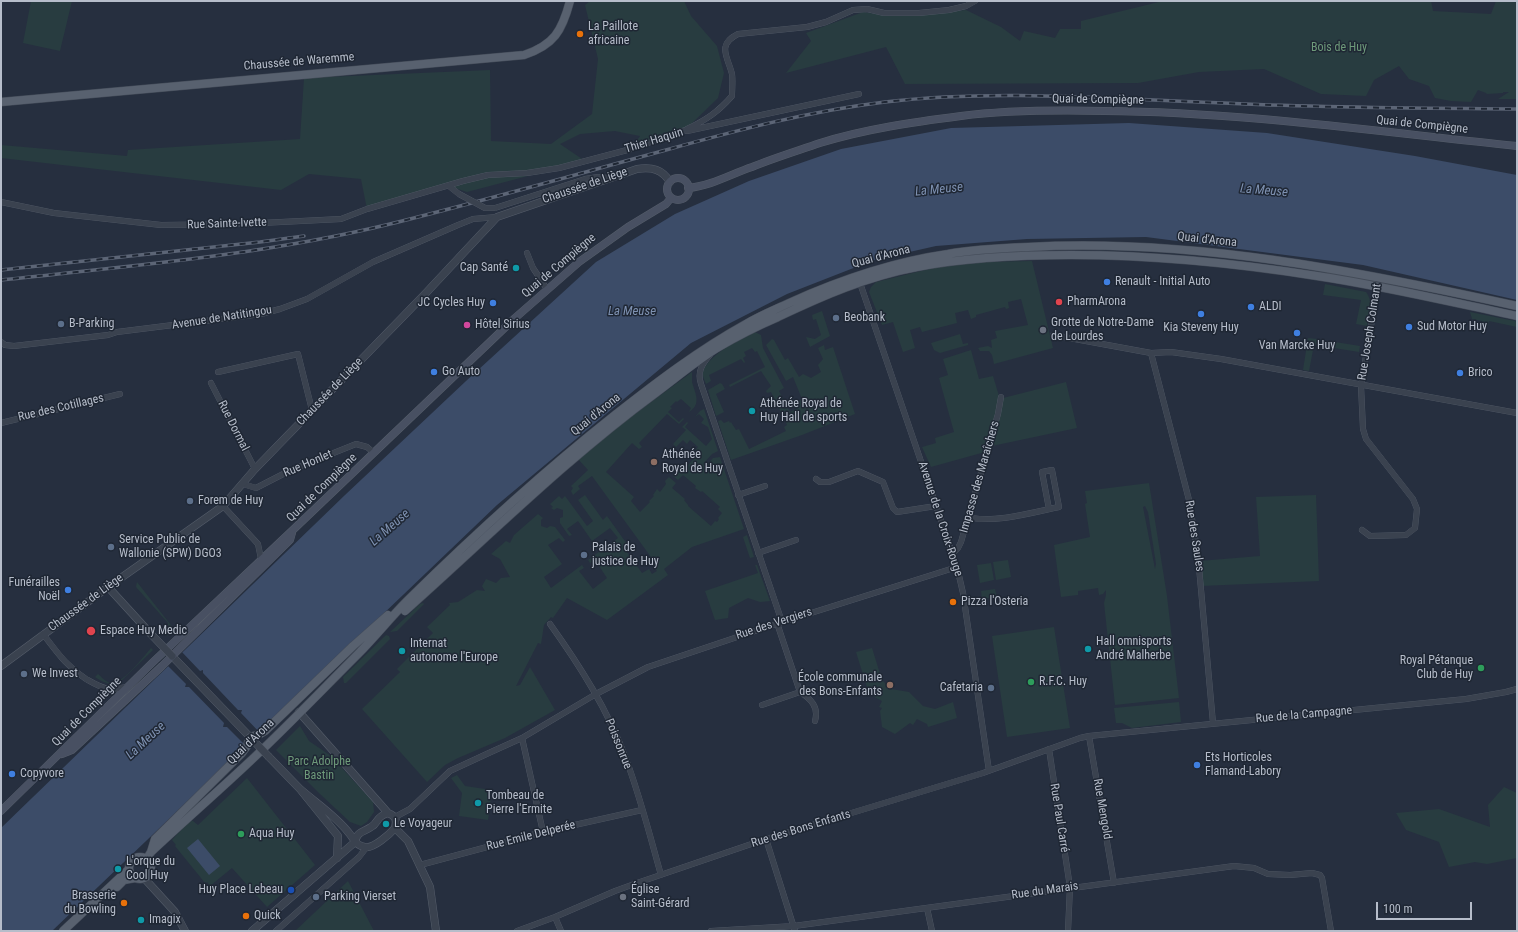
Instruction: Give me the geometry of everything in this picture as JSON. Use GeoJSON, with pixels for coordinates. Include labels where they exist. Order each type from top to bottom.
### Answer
{"type":"FeatureCollection","features":[{"type":"Feature","properties":{"kind":"main road","name":"Chaussée de Waremme"},"geometry":{"type":"LineString","coordinates":[[1,102],[524,55],[541,48],[556,35],[565,18],[570,1]]}},
{"type":"Feature","properties":{"kind":"main road","name":"Quai de Compiègne"},"geometry":{"type":"LineString","coordinates":[[688,188],[711,184],[750,167],[823,142],[858,133],[963,115],[1022,111],[1137,111],[1217,115],[1517,146]]}},
{"type":"Feature","properties":{"kind":"main road"},"geometry":{"type":"LineString","coordinates":[[674,179],[683,180],[688,188],[688,193],[681,200],[672,198],[667,190],[670,182],[674,179]]}},
{"type":"Feature","properties":{"kind":"main road","name":"Quai de Compiègne"},"geometry":{"type":"LineString","coordinates":[[1,811],[60,755],[128,686],[261,559],[293,531],[515,318],[547,289],[605,242],[666,204],[672,198]]}},
{"type":"Feature","properties":{"kind":"main road","name":"Quai d'Arona"},"geometry":{"type":"LineString","coordinates":[[146,860],[151,852],[195,810],[246,766],[372,640],[406,603],[547,471],[619,412],[680,365],[751,320],[811,293],[858,279],[899,264],[950,253],[995,248],[1054,245],[1098,245],[1200,251],[1266,259],[1379,278],[1517,306]]}},
{"type":"Feature","properties":{"kind":"main road","name":"Quai d'Arona"},"geometry":{"type":"LineString","coordinates":[[372,640],[553,476],[627,414],[713,351],[755,327],[858,279],[954,260],[1034,255],[1157,257],[1203,261],[1316,276],[1517,316]]}},
{"type":"Feature","properties":{"kind":"main road"},"geometry":{"type":"LineString","coordinates":[[60,755],[72,750],[162,666],[290,540],[293,531]]}},
{"type":"Feature","properties":{"kind":"main road"},"geometry":{"type":"LineString","coordinates":[[151,852],[155,839],[242,753],[248,746],[250,737],[265,731],[353,646],[394,610],[406,603]]}},
{"type":"Feature","properties":{"kind":"main road"},"geometry":{"type":"LineString","coordinates":[[63,931],[129,868],[133,860],[139,858],[146,860],[150,867],[150,872],[144,878],[124,880],[71,931]]}},
{"type":"Feature","properties":{"kind":"main road"},"geometry":{"type":"LineString","coordinates":[[129,868],[130,872],[135,878]]}},
{"type":"Feature","properties":{"kind":"street"},"geometry":{"type":"LineString","coordinates":[[685,130],[720,110],[732,96],[732,75],[726,60],[725,48],[726,42],[734,36],[745,33],[768,32],[807,27],[826,22],[853,10],[867,9],[884,13],[949,10],[966,6],[974,1]]}},
{"type":"Feature","properties":{"kind":"street","name":"Thier Haquin"},"geometry":{"type":"LineString","coordinates":[[449,186],[488,175],[527,173],[559,168],[631,149],[685,130],[687,131],[727,123],[798,106],[859,94]]}},
{"type":"Feature","properties":{"kind":"street","name":"Chaussée de Liège"},"geometry":{"type":"LineString","coordinates":[[1,664],[223,506],[312,410],[425,294],[497,217],[632,170],[650,167],[662,172],[670,182]]}},
{"type":"Feature","properties":{"kind":"street"},"geometry":{"type":"LineString","coordinates":[[449,186],[459,194],[485,208],[495,208],[585,179],[598,177],[609,178]]}},
{"type":"Feature","properties":{"kind":"street","name":"Rue Sainte-Ivette"},"geometry":{"type":"LineString","coordinates":[[1,202],[54,212],[161,225],[241,224],[341,219],[367,209],[449,186]]}},
{"type":"Feature","properties":{"kind":"street","name":"Avenue de Natitingou"},"geometry":{"type":"LineString","coordinates":[[1,342],[5,345],[14,346],[108,335],[117,332],[242,317],[280,309],[319,294],[373,262],[473,219],[497,217]]}},
{"type":"Feature","properties":{"kind":"street"},"geometry":{"type":"LineString","coordinates":[[527,253],[533,268],[547,289]]}},
{"type":"Feature","properties":{"kind":"street","name":"Rue Joseph Colmant"},"geometry":{"type":"LineString","coordinates":[[1361,386],[1379,278]]}},
{"type":"Feature","properties":{"kind":"street","name":"Avenue de la Croix-Rouge"},"geometry":{"type":"LineString","coordinates":[[858,279],[915,441],[957,567],[965,609],[989,771]]}},
{"type":"Feature","properties":{"kind":"street"},"geometry":{"type":"LineString","coordinates":[[1052,335],[1151,353],[1171,352],[1220,360],[1517,413]]}},
{"type":"Feature","properties":{"kind":"street"},"geometry":{"type":"LineString","coordinates":[[713,351],[703,363],[699,378],[758,553],[800,692],[810,698],[813,702],[817,714],[815,721]]}},
{"type":"Feature","properties":{"kind":"street","name":"Rue des Saules"},"geometry":{"type":"LineString","coordinates":[[1151,353],[1189,500],[1198,556],[1213,723]]}},
{"type":"Feature","properties":{"kind":"street"},"geometry":{"type":"LineString","coordinates":[[218,372],[298,354],[312,410]]}},
{"type":"Feature","properties":{"kind":"street","name":"Rue Dormal"},"geometry":{"type":"LineString","coordinates":[[211,383],[256,470]]}},
{"type":"Feature","properties":{"kind":"street"},"geometry":{"type":"LineString","coordinates":[[1361,386],[1363,429],[1366,439],[1413,499],[1417,509],[1415,528],[1406,535],[1370,536],[1362,530]]}},
{"type":"Feature","properties":{"kind":"street","name":"Rue des Cotillages"},"geometry":{"type":"LineString","coordinates":[[1,423],[120,394]]}},
{"type":"Feature","properties":{"kind":"street","name":"Impasse des Maraîchers"},"geometry":{"type":"LineString","coordinates":[[953,553],[962,542],[998,414],[1001,397]]}},
{"type":"Feature","properties":{"kind":"street","name":"Rue Honlet"},"geometry":{"type":"LineString","coordinates":[[242,484],[256,488],[291,470],[356,444],[367,447],[374,453]]}},
{"type":"Feature","properties":{"kind":"street"},"geometry":{"type":"LineString","coordinates":[[969,518],[978,520],[996,519],[1050,509],[1059,507],[1052,470],[1042,472],[1050,509]]}},
{"type":"Feature","properties":{"kind":"street"},"geometry":{"type":"LineString","coordinates":[[816,479],[820,482],[829,482],[856,472],[861,472],[883,482],[893,508],[897,512],[936,506]]}},
{"type":"Feature","properties":{"kind":"street"},"geometry":{"type":"LineString","coordinates":[[738,495],[764,486]]}},
{"type":"Feature","properties":{"kind":"street"},"geometry":{"type":"LineString","coordinates":[[223,506],[258,544],[261,559]]}},
{"type":"Feature","properties":{"kind":"street"},"geometry":{"type":"LineString","coordinates":[[758,553],[796,540]]}},
{"type":"Feature","properties":{"kind":"street","name":"Rue des Vergiers"},"geometry":{"type":"LineString","coordinates":[[395,817],[410,809],[450,771],[522,738],[596,694],[648,667],[780,622],[957,567]]}},
{"type":"Feature","properties":{"kind":"street"},"geometry":{"type":"LineString","coordinates":[[108,587],[150,633],[300,789],[338,836],[339,846],[337,858]]}},
{"type":"Feature","properties":{"kind":"street","name":"Poissonrue"},"geometry":{"type":"LineString","coordinates":[[550,624],[576,660],[607,715],[626,759],[661,875]]}},
{"type":"Feature","properties":{"kind":"street"},"geometry":{"type":"LineString","coordinates":[[43,634],[69,667],[94,684],[107,689],[117,689],[128,686]]}},
{"type":"Feature","properties":{"kind":"street","name":"Rue de la Campagne"},"geometry":{"type":"LineString","coordinates":[[1089,736],[1466,699],[1517,689]]}},
{"type":"Feature","properties":{"kind":"street"},"geometry":{"type":"LineString","coordinates":[[762,705],[800,692]]}},
{"type":"Feature","properties":{"kind":"street"},"geometry":{"type":"LineString","coordinates":[[300,712],[388,813],[395,817],[396,828],[405,836],[430,886],[436,931]]}},
{"type":"Feature","properties":{"kind":"street","name":"Rue des Bons Enfants"},"geometry":{"type":"LineString","coordinates":[[517,931],[555,917],[615,891],[766,839],[989,771],[1089,736]]}},
{"type":"Feature","properties":{"kind":"street","name":"Rue Mengold"},"geometry":{"type":"LineString","coordinates":[[1089,736],[1114,883]]}},
{"type":"Feature","properties":{"kind":"street"},"geometry":{"type":"LineString","coordinates":[[522,738],[543,832]]}},
{"type":"Feature","properties":{"kind":"street","name":"Rue Paul Carré"},"geometry":{"type":"LineString","coordinates":[[1049,749],[1070,887],[1068,931]]}},
{"type":"Feature","properties":{"kind":"street"},"geometry":{"type":"LineString","coordinates":[[300,789],[341,824],[355,842],[366,848]]}},
{"type":"Feature","properties":{"kind":"street"},"geometry":{"type":"LineString","coordinates":[[374,797],[379,817]]}},
{"type":"Feature","properties":{"kind":"street","name":"Rue Emile Delperée"},"geometry":{"type":"LineString","coordinates":[[420,865],[543,832],[642,810]]}},
{"type":"Feature","properties":{"kind":"street"},"geometry":{"type":"LineString","coordinates":[[252,931],[355,842],[360,832],[370,828],[379,817],[388,813]]}},
{"type":"Feature","properties":{"kind":"street"},"geometry":{"type":"LineString","coordinates":[[341,824],[360,832]]}},
{"type":"Feature","properties":{"kind":"street"},"geometry":{"type":"LineString","coordinates":[[276,931],[359,858],[366,848],[372,846],[396,828]]}},
{"type":"Feature","properties":{"kind":"street"},"geometry":{"type":"LineString","coordinates":[[766,839],[794,929]]}},
{"type":"Feature","properties":{"kind":"street","name":"Rue du Marais"},"geometry":{"type":"LineString","coordinates":[[711,931],[794,929],[1070,887],[1114,883],[1234,866],[1254,868],[1268,874],[1290,875],[1312,873],[1320,875],[1322,878],[1331,931]]}},
{"type":"Feature","properties":{"kind":"street"},"geometry":{"type":"LineString","coordinates":[[144,878],[175,912],[185,931]]}},
{"type":"Feature","properties":{"kind":"street"},"geometry":{"type":"LineString","coordinates":[[927,908],[932,931]]}},
{"type":"Feature","properties":{"kind":"street"},"geometry":{"type":"LineString","coordinates":[[555,917],[561,931]]}},
{"type":"Feature","properties":{"kind":"green space"},"geometry":{"type":"Polygon","coordinates":[[[31,1],[72,1],[60,51],[23,43],[31,1]]]}},
{"type":"Feature","properties":{"kind":"green space"},"geometry":{"type":"Polygon","coordinates":[[[590,1],[684,1],[691,16],[717,46],[724,73],[718,98],[685,130],[631,149],[640,136],[615,131],[580,134],[560,144],[585,161],[467,192],[449,186],[367,209],[361,179],[309,174],[281,190],[1,158],[1,145],[127,156],[128,150],[300,139],[304,78],[490,70],[491,141],[551,144],[592,114],[598,59],[585,5],[590,1]]]}},
{"type":"Feature","properties":{"kind":"green space","name":"Bois de Huy"},"geometry":{"type":"Polygon","coordinates":[[[1163,1],[1431,1],[1433,11],[1491,14],[1496,1],[1517,1],[1517,99],[1498,99],[1509,92],[1487,94],[1478,90],[1471,102],[1451,101],[1435,98],[1429,86],[1409,79],[1399,66],[1374,80],[1366,96],[1321,94],[1264,69],[1199,72],[1138,83],[905,84],[886,47],[786,73],[811,41],[806,33],[863,12],[888,16],[966,10],[1001,27],[1020,41],[1024,31],[1055,38],[1060,29],[1081,29],[1081,21],[1163,1]]]}},
{"type":"Feature","properties":{"kind":"green space"},"geometry":{"type":"Polygon","coordinates":[[[1032,261],[1053,348],[994,364],[992,355],[989,351],[980,351],[978,348],[988,346],[992,348],[991,340],[997,338],[995,331],[1028,325],[1021,299],[1008,302],[1009,308],[1006,309],[1005,307],[976,315],[976,317],[971,319],[968,310],[955,313],[957,323],[922,332],[920,327],[910,330],[915,348],[903,352],[893,322],[882,325],[869,292],[871,287],[876,282],[933,268],[977,262],[1032,261]]]}},
{"type":"Feature","properties":{"kind":"green space"},"geometry":{"type":"Polygon","coordinates":[[[1325,284],[1366,292],[1370,300],[1370,313],[1367,326],[1356,324],[1361,300],[1323,295],[1325,284]]]}},
{"type":"Feature","properties":{"kind":"green space"},"geometry":{"type":"Polygon","coordinates":[[[822,311],[830,336],[810,347],[806,337],[815,339],[821,335],[816,319],[813,320],[812,315],[822,311]]]}},
{"type":"Feature","properties":{"kind":"green space"},"geometry":{"type":"Polygon","coordinates":[[[1470,312],[1515,321],[1517,323],[1517,327],[1489,321],[1488,326],[1481,324],[1482,321],[1472,319],[1470,312]]]}},
{"type":"Feature","properties":{"kind":"green space"},"geometry":{"type":"Polygon","coordinates":[[[755,332],[761,335],[763,348],[784,388],[779,391],[790,412],[800,407],[798,402],[802,399],[793,377],[786,381],[766,345],[772,339],[785,360],[788,358],[799,377],[803,374],[811,378],[821,372],[818,365],[823,359],[818,348],[824,345],[825,350],[833,347],[855,414],[802,435],[731,460],[718,421],[721,420],[724,423],[729,421],[736,430],[739,429],[749,449],[786,431],[784,427],[787,425],[771,392],[767,393],[766,391],[771,386],[761,371],[730,387],[729,385],[765,367],[757,351],[755,352],[752,348],[744,352],[746,356],[743,358],[744,363],[741,359],[709,375],[711,381],[706,384],[703,375],[706,366],[717,354],[742,338],[755,332]]]}},
{"type":"Feature","properties":{"kind":"green space"},"geometry":{"type":"Polygon","coordinates":[[[960,334],[963,344],[968,343],[968,345],[940,353],[934,350],[931,343],[960,334]]]}},
{"type":"Feature","properties":{"kind":"green space"},"geometry":{"type":"Polygon","coordinates":[[[1308,338],[1317,339],[1316,345],[1314,345],[1309,371],[1303,370],[1308,338]]]}},
{"type":"Feature","properties":{"kind":"green space"},"geometry":{"type":"Polygon","coordinates":[[[1335,342],[1360,346],[1359,352],[1334,348],[1335,342]]]}},
{"type":"Feature","properties":{"kind":"green space"},"geometry":{"type":"Polygon","coordinates":[[[971,350],[979,379],[993,376],[999,396],[997,410],[985,452],[931,467],[922,447],[936,443],[935,438],[954,432],[939,378],[948,375],[943,359],[971,350]]]}},
{"type":"Feature","properties":{"kind":"green space"},"geometry":{"type":"Polygon","coordinates":[[[692,372],[692,382],[696,394],[696,402],[693,409],[689,412],[691,408],[681,399],[677,402],[676,401],[670,407],[672,408],[668,412],[679,422],[683,418],[684,419],[679,424],[667,414],[639,443],[642,447],[639,449],[632,443],[606,472],[634,497],[631,501],[640,512],[650,502],[649,501],[654,496],[653,495],[657,489],[660,492],[666,484],[665,481],[669,477],[676,483],[672,488],[685,499],[684,500],[688,506],[711,526],[715,521],[717,522],[722,513],[718,509],[720,507],[702,491],[701,492],[695,488],[696,486],[683,475],[678,480],[673,476],[679,468],[683,471],[697,455],[694,452],[698,447],[690,440],[687,444],[683,440],[676,447],[673,444],[686,430],[682,427],[687,422],[688,423],[685,427],[706,446],[712,439],[708,427],[701,423],[704,419],[699,414],[695,417],[704,409],[718,451],[712,454],[703,464],[706,466],[713,458],[720,457],[744,529],[692,547],[664,569],[668,575],[607,620],[567,598],[553,618],[551,617],[544,625],[541,644],[538,643],[516,686],[520,685],[530,667],[555,710],[505,738],[445,765],[427,782],[362,709],[400,672],[397,669],[433,633],[427,627],[450,605],[449,603],[458,602],[477,590],[485,591],[482,586],[486,579],[496,583],[501,578],[510,577],[500,559],[491,554],[506,541],[510,543],[514,535],[538,514],[543,518],[541,520],[541,526],[547,528],[550,526],[555,527],[565,540],[563,542],[559,538],[548,545],[562,564],[544,577],[551,588],[582,565],[584,568],[579,571],[593,589],[607,578],[595,560],[590,563],[588,560],[618,538],[610,528],[592,541],[578,521],[567,529],[572,535],[569,536],[560,523],[560,518],[563,517],[563,510],[557,508],[554,510],[551,508],[553,507],[550,504],[559,496],[562,499],[565,496],[587,526],[593,521],[578,500],[585,495],[603,520],[607,516],[627,544],[623,547],[642,573],[649,569],[652,574],[657,571],[653,566],[656,564],[592,476],[578,486],[580,489],[573,495],[571,491],[573,488],[571,486],[588,470],[578,459],[583,452],[692,372]]]}},
{"type":"Feature","properties":{"kind":"green space"},"geometry":{"type":"Polygon","coordinates":[[[1066,382],[1077,428],[992,446],[1003,398],[1066,382]]]}},
{"type":"Feature","properties":{"kind":"green space"},"geometry":{"type":"Polygon","coordinates":[[[720,383],[725,389],[716,394],[724,412],[716,416],[708,390],[720,383]]]}},
{"type":"Feature","properties":{"kind":"green space"},"geometry":{"type":"Polygon","coordinates":[[[1149,483],[1167,596],[1179,698],[1115,705],[1104,603],[1106,590],[1103,594],[1099,595],[1098,588],[1078,591],[1078,595],[1061,597],[1054,545],[1090,537],[1085,504],[1087,503],[1085,491],[1149,483]],[[1145,506],[1143,507],[1155,569],[1156,564],[1148,512],[1145,506]]]}},
{"type":"Feature","properties":{"kind":"green space"},"geometry":{"type":"Polygon","coordinates":[[[1316,495],[1319,581],[1201,586],[1199,561],[1260,556],[1256,497],[1316,495]]]}},
{"type":"Feature","properties":{"kind":"green space"},"geometry":{"type":"Polygon","coordinates":[[[747,535],[754,557],[750,558],[743,537],[747,535]]]}},
{"type":"Feature","properties":{"kind":"green space"},"geometry":{"type":"Polygon","coordinates":[[[1008,560],[1011,577],[996,580],[993,562],[1008,560]]]}},
{"type":"Feature","properties":{"kind":"green space"},"geometry":{"type":"Polygon","coordinates":[[[991,563],[994,580],[980,583],[977,565],[991,563]]]}},
{"type":"Feature","properties":{"kind":"green space"},"geometry":{"type":"Polygon","coordinates":[[[755,565],[757,565],[770,601],[760,602],[748,598],[729,608],[728,618],[715,620],[705,591],[758,573],[755,565]]]}},
{"type":"Feature","properties":{"kind":"green space"},"geometry":{"type":"Polygon","coordinates":[[[137,582],[174,629],[167,636],[165,634],[168,629],[168,623],[136,587],[137,582]]]}},
{"type":"Feature","properties":{"kind":"green space"},"geometry":{"type":"Polygon","coordinates":[[[995,589],[997,597],[982,599],[981,591],[995,589]]]}},
{"type":"Feature","properties":{"kind":"green space"},"geometry":{"type":"Polygon","coordinates":[[[420,604],[424,604],[397,631],[390,632],[420,604]]]}},
{"type":"Feature","properties":{"kind":"green space","name":"R.F.C. Huy"},"geometry":{"type":"Polygon","coordinates":[[[1054,627],[1070,728],[1007,737],[992,636],[1054,627]]]}},
{"type":"Feature","properties":{"kind":"green space"},"geometry":{"type":"Polygon","coordinates":[[[386,635],[389,636],[390,639],[346,683],[344,683],[343,677],[386,635]]]}},
{"type":"Feature","properties":{"kind":"green space"},"geometry":{"type":"Polygon","coordinates":[[[151,648],[153,650],[119,683],[110,684],[95,677],[98,674],[105,681],[111,683],[116,682],[133,669],[151,648]]]}},
{"type":"Feature","properties":{"kind":"green space"},"geometry":{"type":"Polygon","coordinates":[[[872,648],[882,680],[891,689],[909,692],[923,706],[935,709],[953,702],[957,718],[928,727],[927,724],[917,719],[913,725],[910,723],[895,734],[882,727],[880,711],[882,708],[879,707],[882,701],[869,694],[856,652],[872,648]]]}},
{"type":"Feature","properties":{"kind":"green space"},"geometry":{"type":"Polygon","coordinates":[[[1179,702],[1181,722],[1132,728],[1122,723],[1116,723],[1114,708],[1179,702]]]}},
{"type":"Feature","properties":{"kind":"green space","name":"Parc Adolphe Bastin"},"geometry":{"type":"Polygon","coordinates":[[[300,726],[309,741],[331,756],[373,802],[374,812],[367,822],[361,826],[350,822],[276,750],[300,726]]]}},
{"type":"Feature","properties":{"kind":"green space"},"geometry":{"type":"Polygon","coordinates":[[[457,775],[465,786],[492,790],[488,820],[459,816],[462,793],[451,778],[457,775]]]}},
{"type":"Feature","properties":{"kind":"green space"},"geometry":{"type":"Polygon","coordinates":[[[247,778],[315,865],[267,907],[232,868],[210,886],[207,882],[205,883],[175,846],[176,845],[172,840],[190,820],[198,825],[247,778]]]}},
{"type":"Feature","properties":{"kind":"green space"},"geometry":{"type":"Polygon","coordinates":[[[1504,787],[1517,793],[1517,858],[1487,864],[1475,862],[1449,867],[1439,842],[1406,830],[1396,813],[1439,809],[1490,827],[1488,805],[1504,787]]]}},
{"type":"Feature","properties":{"kind":"green space"},"geometry":{"type":"Polygon","coordinates":[[[348,881],[374,931],[295,931],[348,881]]]}},
{"type":"Feature","properties":{"kind":"water","name":"La Meuse"},"geometry":{"type":"Polygon","coordinates":[[[1129,123],[1267,133],[1415,156],[1517,175],[1517,300],[1363,265],[1146,237],[1027,239],[936,246],[874,260],[787,294],[691,343],[497,505],[52,931],[1,931],[1,828],[345,495],[466,381],[596,262],[675,214],[749,181],[841,149],[951,128],[1129,123]]]}},
{"type":"Feature","properties":{"kind":"water"},"geometry":{"type":"Polygon","coordinates":[[[198,839],[220,866],[209,875],[187,848],[198,839]]]}},
{"type":"Feature","properties":{"kind":"pier"},"geometry":{"type":"Polygon","coordinates":[[[181,651],[200,671],[203,670],[203,673],[238,710],[242,710],[241,713],[261,734],[247,747],[227,727],[223,727],[224,723],[189,687],[185,687],[186,684],[167,665],[181,651]]]}},
{"type":"Feature","properties":{"kind":"railway"},"geometry":{"type":"LineString","coordinates":[[1,280],[245,252],[342,235],[459,206],[747,128],[829,110],[885,102],[969,96],[1054,96],[1297,106],[1517,109]]}},
{"type":"Feature","properties":{"kind":"railway"},"geometry":{"type":"LineString","coordinates":[[1,270],[304,236]]}},
{"type":"Feature","properties":{"kind":"place","name":"La Paillote africaine"},"geometry":{"type":"Point","coordinates":[580,34]}},
{"type":"Feature","properties":{"kind":"place","name":"Cap Santé"},"geometry":{"type":"Point","coordinates":[516,268]}},
{"type":"Feature","properties":{"kind":"place","name":"Renault - Initial Auto"},"geometry":{"type":"Point","coordinates":[1107,282]}},
{"type":"Feature","properties":{"kind":"place","name":"PharmArona"},"geometry":{"type":"Point","coordinates":[1059,302]}},
{"type":"Feature","properties":{"kind":"place","name":"JC Cycles Huy"},"geometry":{"type":"Point","coordinates":[493,303]}},
{"type":"Feature","properties":{"kind":"place","name":"ALDI"},"geometry":{"type":"Point","coordinates":[1251,307]}},
{"type":"Feature","properties":{"kind":"place","name":"Kia Steveny Huy"},"geometry":{"type":"Point","coordinates":[1201,314]}},
{"type":"Feature","properties":{"kind":"place","name":"Beobank"},"geometry":{"type":"Point","coordinates":[836,318]}},
{"type":"Feature","properties":{"kind":"place","name":"B-Parking"},"geometry":{"type":"Point","coordinates":[61,324]}},
{"type":"Feature","properties":{"kind":"place","name":"Hôtel Sirius"},"geometry":{"type":"Point","coordinates":[467,325]}},
{"type":"Feature","properties":{"kind":"place","name":"Sud Motor Huy"},"geometry":{"type":"Point","coordinates":[1409,327]}},
{"type":"Feature","properties":{"kind":"place","name":"Grotte de Notre-Dame de Lourdes"},"geometry":{"type":"Point","coordinates":[1043,330]}},
{"type":"Feature","properties":{"kind":"place","name":"Van Marcke Huy"},"geometry":{"type":"Point","coordinates":[1297,333]}},
{"type":"Feature","properties":{"kind":"place","name":"Go Auto"},"geometry":{"type":"Point","coordinates":[434,372]}},
{"type":"Feature","properties":{"kind":"place","name":"Brico"},"geometry":{"type":"Point","coordinates":[1460,373]}},
{"type":"Feature","properties":{"kind":"place","name":"Athénée Royal de Huy Hall de sports"},"geometry":{"type":"Point","coordinates":[752,411]}},
{"type":"Feature","properties":{"kind":"place","name":"Athénée Royal de Huy"},"geometry":{"type":"Point","coordinates":[654,462]}},
{"type":"Feature","properties":{"kind":"place","name":"Forem de Huy"},"geometry":{"type":"Point","coordinates":[190,501]}},
{"type":"Feature","properties":{"kind":"place","name":"Service Public de Wallonie (SPW) DGO3"},"geometry":{"type":"Point","coordinates":[111,547]}},
{"type":"Feature","properties":{"kind":"place","name":"Palais de justice de Huy"},"geometry":{"type":"Point","coordinates":[584,555]}},
{"type":"Feature","properties":{"kind":"place","name":"Funérailles Noël"},"geometry":{"type":"Point","coordinates":[68,590]}},
{"type":"Feature","properties":{"kind":"place","name":"Pizza l'Osteria"},"geometry":{"type":"Point","coordinates":[953,602]}},
{"type":"Feature","properties":{"kind":"place","name":"Espace Huy Medic"},"geometry":{"type":"Point","coordinates":[91,631]}},
{"type":"Feature","properties":{"kind":"place","name":"Hall omnisports André Malherbe"},"geometry":{"type":"Point","coordinates":[1088,649]}},
{"type":"Feature","properties":{"kind":"place","name":"Internat autonome l'Europe"},"geometry":{"type":"Point","coordinates":[402,651]}},
{"type":"Feature","properties":{"kind":"place","name":"Royal Pétanque Club de Huy"},"geometry":{"type":"Point","coordinates":[1481,668]}},
{"type":"Feature","properties":{"kind":"place","name":"We Invest"},"geometry":{"type":"Point","coordinates":[24,674]}},
{"type":"Feature","properties":{"kind":"place","name":"R.F.C. Huy"},"geometry":{"type":"Point","coordinates":[1031,682]}},
{"type":"Feature","properties":{"kind":"place","name":"École communale des Bons-Enfants"},"geometry":{"type":"Point","coordinates":[890,685]}},
{"type":"Feature","properties":{"kind":"place","name":"Cafetaria"},"geometry":{"type":"Point","coordinates":[991,688]}},
{"type":"Feature","properties":{"kind":"place","name":"Ets Horticoles Flamand-Labory"},"geometry":{"type":"Point","coordinates":[1197,765]}},
{"type":"Feature","properties":{"kind":"place","name":"Copyvore"},"geometry":{"type":"Point","coordinates":[12,774]}},
{"type":"Feature","properties":{"kind":"place","name":"Tombeau de Pierre l'Ermite"},"geometry":{"type":"Point","coordinates":[478,803]}},
{"type":"Feature","properties":{"kind":"place","name":"Le Voyageur"},"geometry":{"type":"Point","coordinates":[386,824]}},
{"type":"Feature","properties":{"kind":"place","name":"Aqua Huy"},"geometry":{"type":"Point","coordinates":[241,834]}},
{"type":"Feature","properties":{"kind":"place","name":"L'orque du Cool Huy"},"geometry":{"type":"Point","coordinates":[118,869]}},
{"type":"Feature","properties":{"kind":"place","name":"Huy Place Lebeau"},"geometry":{"type":"Point","coordinates":[291,890]}},
{"type":"Feature","properties":{"kind":"place","name":"Parking Vierset"},"geometry":{"type":"Point","coordinates":[316,897]}},
{"type":"Feature","properties":{"kind":"place","name":"Église Saint-Gérard"},"geometry":{"type":"Point","coordinates":[623,897]}},
{"type":"Feature","properties":{"kind":"place","name":"Brasserie du Bowling"},"geometry":{"type":"Point","coordinates":[124,903]}},
{"type":"Feature","properties":{"kind":"place","name":"Quick"},"geometry":{"type":"Point","coordinates":[246,916]}},
{"type":"Feature","properties":{"kind":"place","name":"Imagix"},"geometry":{"type":"Point","coordinates":[141,920]}}]}
